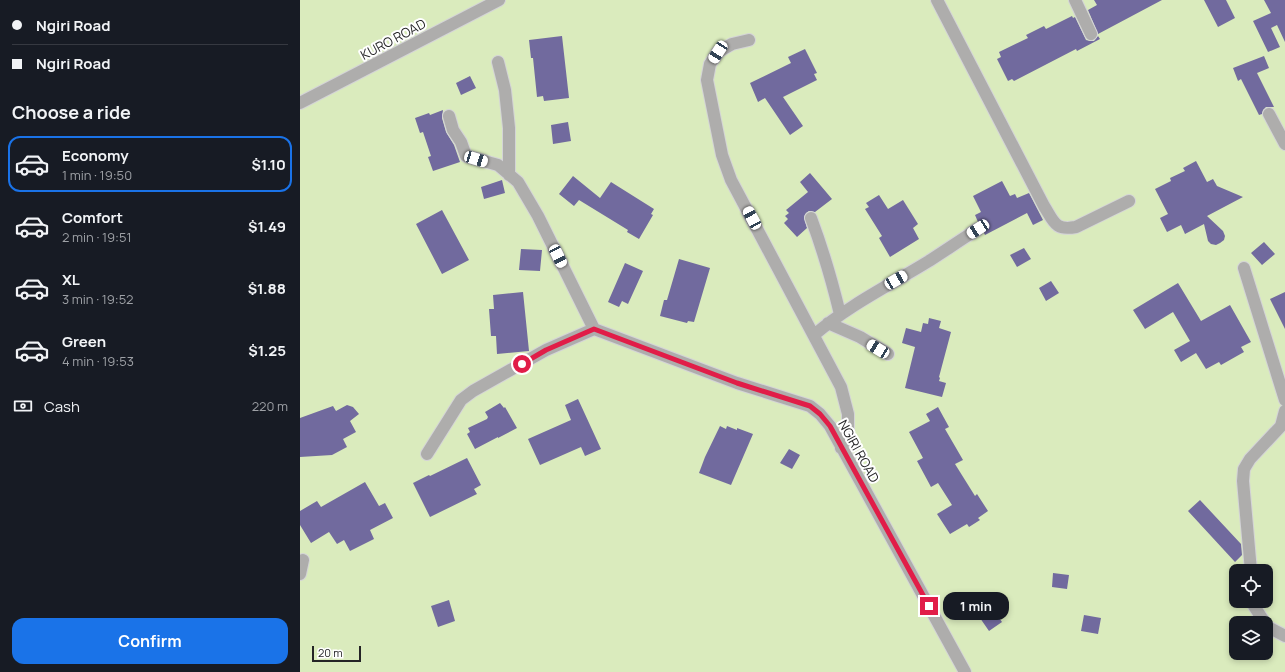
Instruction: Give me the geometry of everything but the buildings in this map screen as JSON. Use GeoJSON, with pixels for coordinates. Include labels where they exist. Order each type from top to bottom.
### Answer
{"type":"FeatureCollection","features":[{"type":"Feature","properties":{"kind":"street","name":"KURO ROAD"},"geometry":{"type":"LineString","coordinates":[[300,103],[499,0]]}},
{"type":"Feature","properties":{"kind":"street"},"geometry":{"type":"LineString","coordinates":[[937,0],[1044,206],[1056,224],[1061,228],[1066,229],[1076,227],[1129,201]]}},
{"type":"Feature","properties":{"kind":"street"},"geometry":{"type":"LineString","coordinates":[[1075,0],[1091,34]]}},
{"type":"Feature","properties":{"kind":"street"},"geometry":{"type":"LineString","coordinates":[[749,40],[732,44],[718,52],[710,64],[707,80],[722,155],[731,180],[841,387],[848,414],[848,434],[841,448]]}},
{"type":"Feature","properties":{"kind":"street"},"geometry":{"type":"LineString","coordinates":[[498,62],[505,90],[509,128],[509,175]]}},
{"type":"Feature","properties":{"kind":"street"},"geometry":{"type":"LineString","coordinates":[[1269,114],[1285,144]]}},
{"type":"Feature","properties":{"kind":"street"},"geometry":{"type":"LineString","coordinates":[[427,454],[461,400],[473,391],[546,350],[594,329],[538,216],[518,182],[498,165],[466,156],[462,142],[453,130],[449,116]]}},
{"type":"Feature","properties":{"kind":"street"},"geometry":{"type":"LineString","coordinates":[[811,218],[828,266],[840,314]]}},
{"type":"Feature","properties":{"kind":"street"},"geometry":{"type":"LineString","coordinates":[[814,335],[840,314],[929,261],[978,229]]}},
{"type":"Feature","properties":{"kind":"street"},"geometry":{"type":"LineString","coordinates":[[1244,268],[1285,400]]}},
{"type":"Feature","properties":{"kind":"street"},"geometry":{"type":"LineString","coordinates":[[828,323],[860,337],[888,354]]}},
{"type":"Feature","properties":{"kind":"street","name":"NGIRI ROAD"},"geometry":{"type":"LineString","coordinates":[[594,329],[737,383],[810,406],[820,414],[830,426],[966,672]]}},
{"type":"Feature","properties":{"kind":"street"},"geometry":{"type":"LineString","coordinates":[[1250,564],[1243,481],[1244,469],[1250,459],[1281,426],[1285,411]]}},
{"type":"Feature","properties":{"kind":"street"},"geometry":{"type":"LineString","coordinates":[[300,574],[303,560]]}},
{"type":"Feature","properties":{"kind":"street"},"geometry":{"type":"LineString","coordinates":[[1273,630],[1285,636]]}},
{"type":"Feature","properties":{"kind":"green space"},"geometry":{"type":"Polygon","coordinates":[[[300,0],[1285,0],[1285,672],[300,672],[300,0]]]}},
{"type":"Feature","properties":{"kind":"route"},"geometry":{"type":"LineString","coordinates":[[522,364],[546,350],[594,329],[737,383],[810,406],[820,414],[830,426],[929,606]]}}]}
